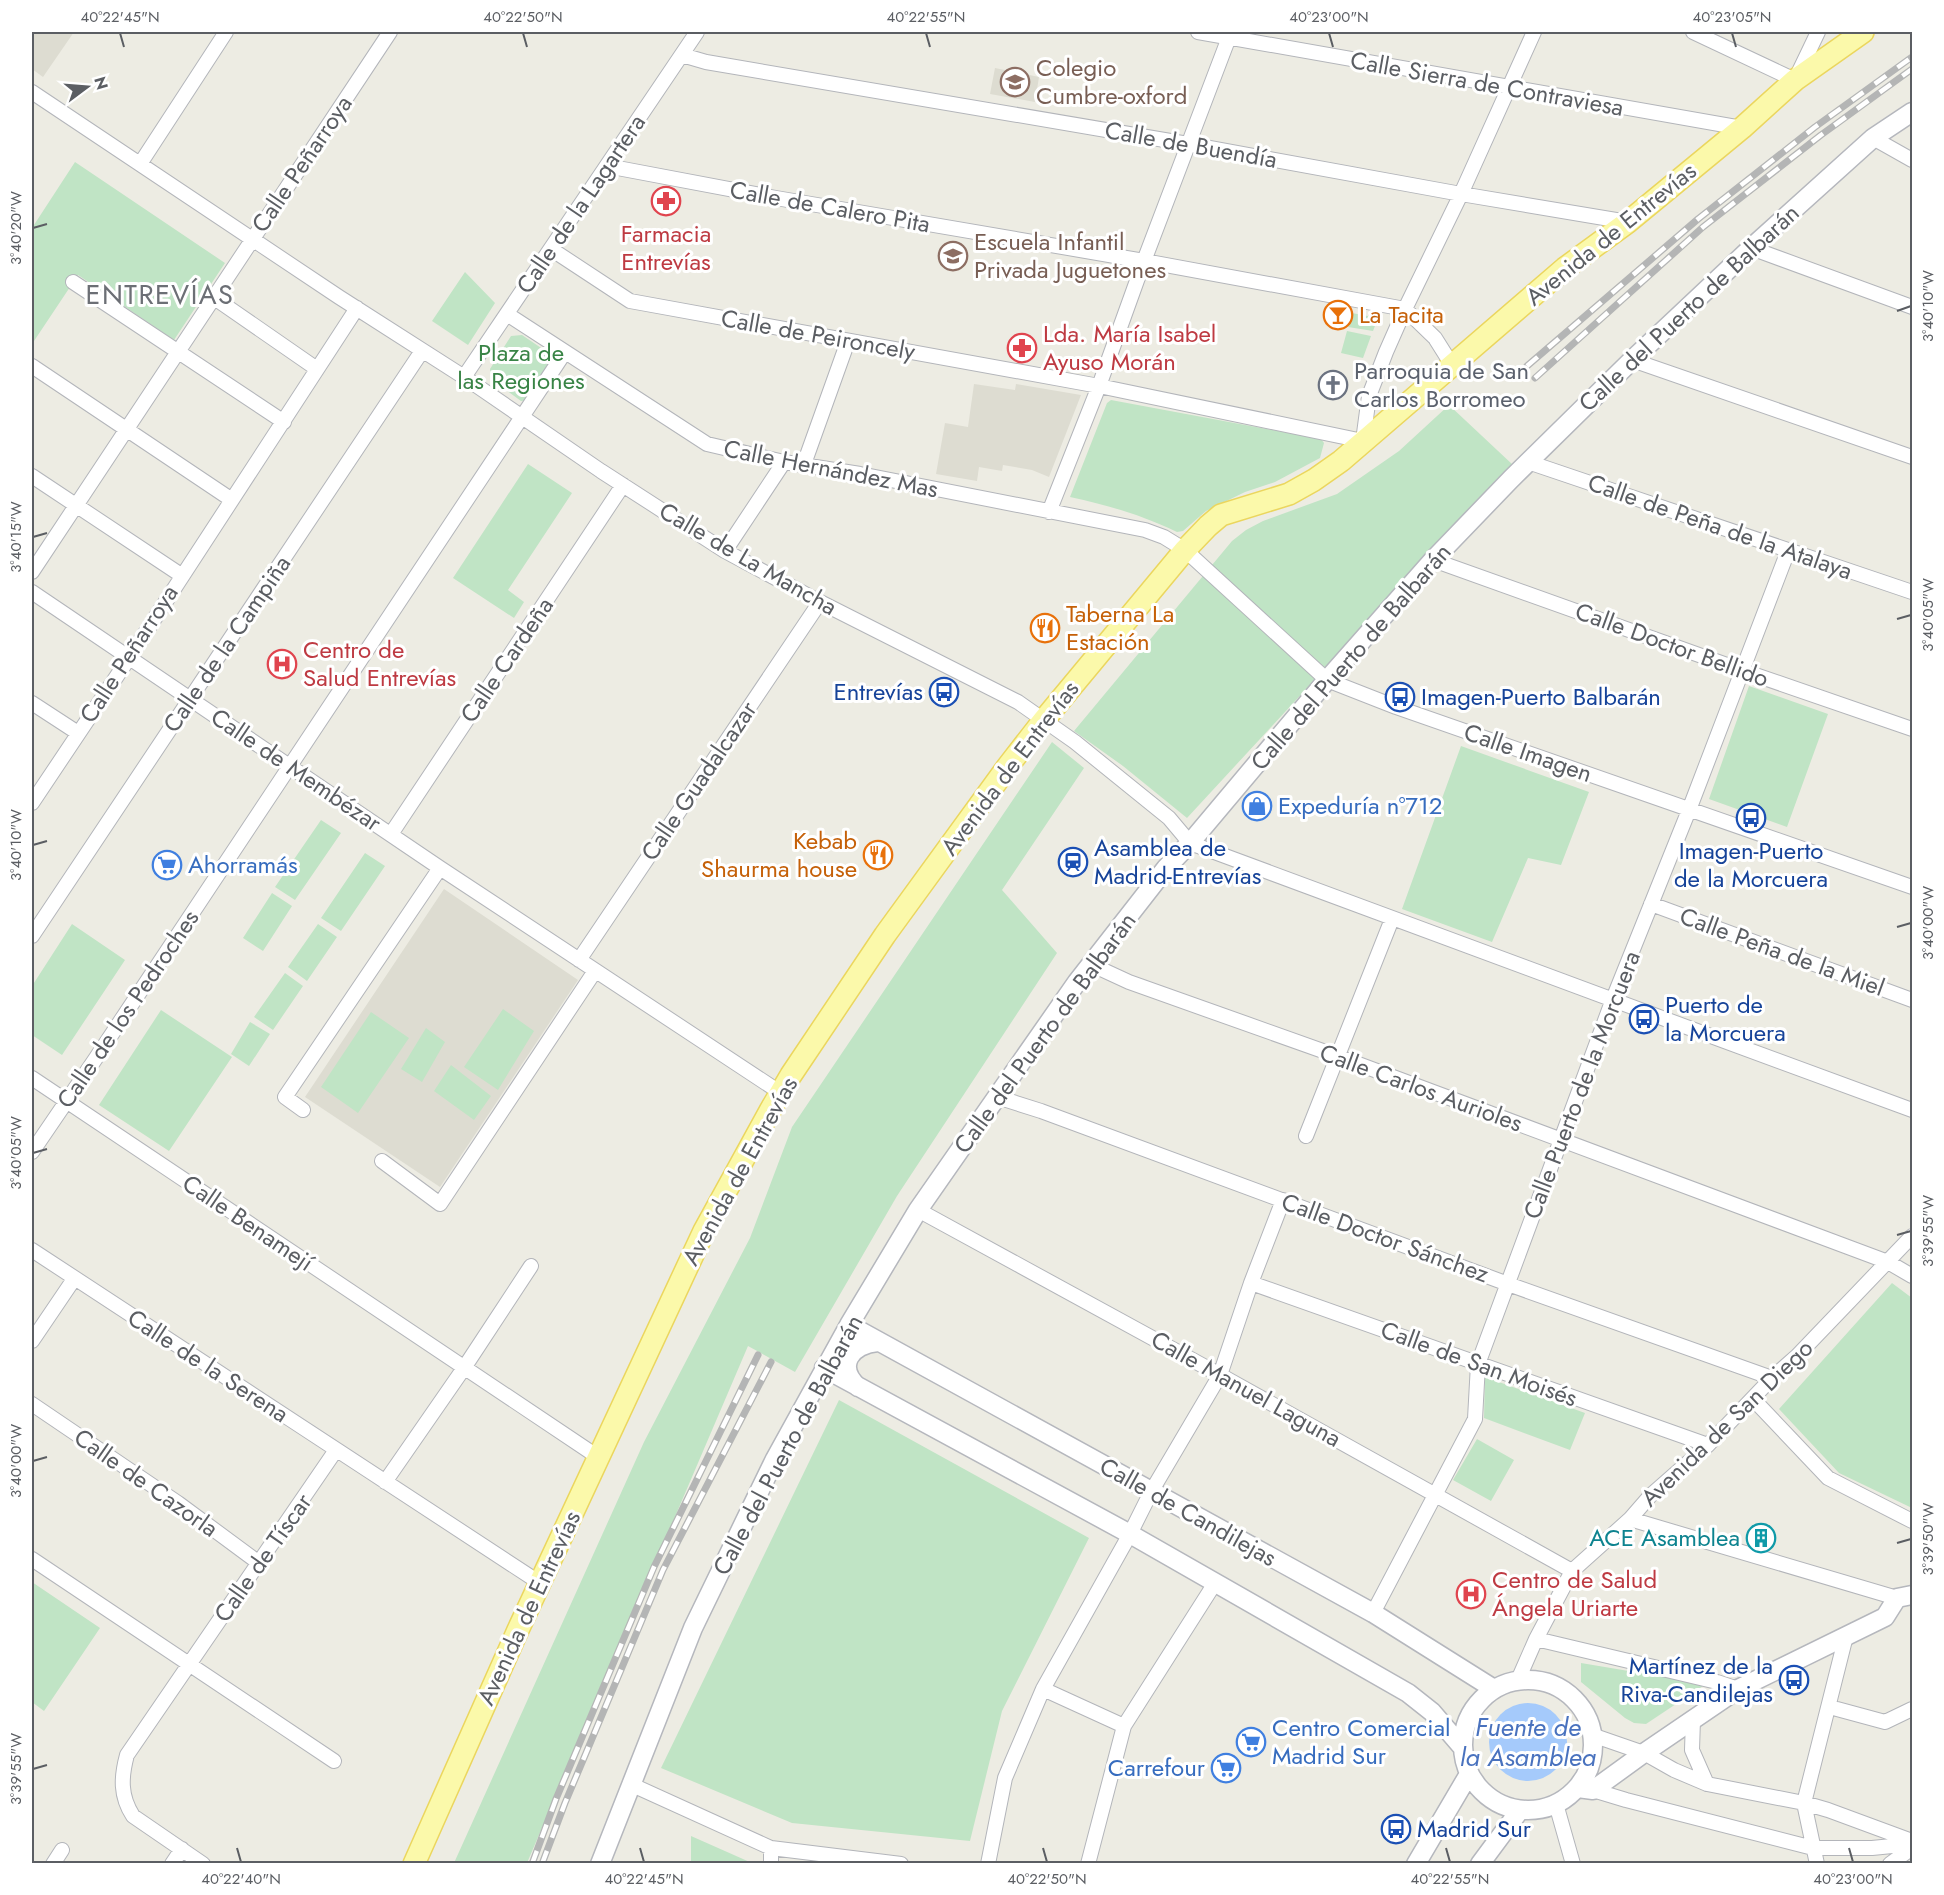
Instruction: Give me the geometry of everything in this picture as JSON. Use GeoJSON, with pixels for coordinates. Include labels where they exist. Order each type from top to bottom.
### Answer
{"type":"FeatureCollection","features":[{"type":"Feature","properties":{"kind":"main road","name":"Avenida de Entrevías"},"geometry":{"type":"LineString","coordinates":[[414,1863],[540,1583],[704,1231],[781,1093],[885,935],[1043,721],[1185,550],[1221,515],[1288,494],[1323,474],[1565,268],[1629,222],[1742,128],[1795,80],[1863,32]]}},
{"type":"Feature","properties":{"kind":"street"},"geometry":{"type":"LineString","coordinates":[[140,164],[226,32]]}},
{"type":"Feature","properties":{"kind":"street","name":"Calle Peñarroya"},"geometry":{"type":"LineString","coordinates":[[32,572],[390,32]]}},
{"type":"Feature","properties":{"kind":"street","name":"Calle de la Lagartera"},"geometry":{"type":"LineString","coordinates":[[464,377],[697,32]]}},
{"type":"Feature","properties":{"kind":"street","name":"Calle Sierra de Contraviesa"},"geometry":{"type":"LineString","coordinates":[[1198,32],[1230,34],[1508,87],[1742,128]]}},
{"type":"Feature","properties":{"kind":"street"},"geometry":{"type":"LineString","coordinates":[[1363,441],[1369,396],[1405,309],[1461,194],[1534,32]]}},
{"type":"Feature","properties":{"kind":"street"},"geometry":{"type":"LineString","coordinates":[[1693,32],[1795,80],[1818,32]]}},
{"type":"Feature","properties":{"kind":"street"},"geometry":{"type":"LineString","coordinates":[[1049,512],[1099,386],[1230,34]]}},
{"type":"Feature","properties":{"kind":"street","name":"Calle de Buendía"},"geometry":{"type":"LineString","coordinates":[[682,55],[706,62],[1629,222]]}},
{"type":"Feature","properties":{"kind":"street","name":"Calle de La Mancha"},"geometry":{"type":"LineString","coordinates":[[32,92],[725,551],[820,602],[1018,702],[1075,742],[1169,818],[1190,843]]}},
{"type":"Feature","properties":{"kind":"street","name":"Calle del Puerto de Balbarán"},"geometry":{"type":"LineString","coordinates":[[600,1863],[693,1628],[775,1459],[824,1368],[918,1210],[1090,964],[1166,868],[1433,560],[1528,462],[1751,248],[1873,138],[1912,112]]}},
{"type":"Feature","properties":{"kind":"street"},"geometry":{"type":"LineString","coordinates":[[1873,138],[1912,160]]}},
{"type":"Feature","properties":{"kind":"street","name":"Calle de Calero Pita"},"geometry":{"type":"LineString","coordinates":[[607,166],[1405,309]]}},
{"type":"Feature","properties":{"kind":"street"},"geometry":{"type":"LineString","coordinates":[[1751,248],[1912,307]]}},
{"type":"Feature","properties":{"kind":"street","name":"Calle de Peironcely"},"geometry":{"type":"LineString","coordinates":[[550,249],[630,301],[1099,386],[1363,441]]}},
{"type":"Feature","properties":{"kind":"street"},"geometry":{"type":"LineString","coordinates":[[73,282],[284,422]]}},
{"type":"Feature","properties":{"kind":"street"},"geometry":{"type":"LineString","coordinates":[[213,297],[317,369]]}},
{"type":"Feature","properties":{"kind":"street","name":"Calle Peñarroya"},"geometry":{"type":"LineString","coordinates":[[32,803],[357,308]]}},
{"type":"Feature","properties":{"kind":"street"},"geometry":{"type":"LineString","coordinates":[[1405,309],[1435,338],[1452,365]]}},
{"type":"Feature","properties":{"kind":"street","name":"Calle Hernández Mas"},"geometry":{"type":"LineString","coordinates":[[507,314],[706,444],[784,462],[1122,524],[1164,537],[1185,550]]}},
{"type":"Feature","properties":{"kind":"street"},"geometry":{"type":"LineString","coordinates":[[804,464],[848,341]]}},
{"type":"Feature","properties":{"kind":"street","name":"Calle de la Campiña"},"geometry":{"type":"LineString","coordinates":[[34,929],[422,351]]}},
{"type":"Feature","properties":{"kind":"street","name":"Calle de los Pedroches"},"geometry":{"type":"LineString","coordinates":[[32,1152],[565,352]]}},
{"type":"Feature","properties":{"kind":"street"},"geometry":{"type":"LineString","coordinates":[[1632,360],[1912,458]]}},
{"type":"Feature","properties":{"kind":"street"},"geometry":{"type":"LineString","coordinates":[[32,366],[232,500]]}},
{"type":"Feature","properties":{"kind":"street"},"geometry":{"type":"LineString","coordinates":[[725,551],[784,462]]}},
{"type":"Feature","properties":{"kind":"street","name":"Calle de Peña de la Atalaya"},"geometry":{"type":"LineString","coordinates":[[1528,462],[1912,591]]}},
{"type":"Feature","properties":{"kind":"street","name":"Calle Peñarroya"},"geometry":{"type":"LineString","coordinates":[[32,476],[181,575]]}},
{"type":"Feature","properties":{"kind":"street","name":"Calle Cardeña"},"geometry":{"type":"LineString","coordinates":[[391,834],[623,485]]}},
{"type":"Feature","properties":{"kind":"street","name":"Calle Imagen"},"geometry":{"type":"LineString","coordinates":[[1185,550],[1327,680],[1396,707],[1912,886]]}},
{"type":"Feature","properties":{"kind":"street","name":"Calle Puerto de la Morcuera"},"geometry":{"type":"LineString","coordinates":[[1373,1613],[1475,1419],[1478,1364],[1613,999],[1689,810],[1788,551]]}},
{"type":"Feature","properties":{"kind":"street","name":"Calle Doctor Bellido"},"geometry":{"type":"LineString","coordinates":[[1433,560],[1912,729]]}},
{"type":"Feature","properties":{"kind":"street","name":"Calle de Membézar"},"geometry":{"type":"LineString","coordinates":[[32,592],[440,868],[781,1093]]}},
{"type":"Feature","properties":{"kind":"street","name":"Calle Guadalcazar"},"geometry":{"type":"LineString","coordinates":[[579,960],[820,602]]}},
{"type":"Feature","properties":{"kind":"street","name":"Calle Peñarroya"},"geometry":{"type":"LineString","coordinates":[[32,703],[78,733]]}},
{"type":"Feature","properties":{"kind":"street"},"geometry":{"type":"LineString","coordinates":[[1190,843],[1392,920],[1912,1110]]}},
{"type":"Feature","properties":{"kind":"street"},"geometry":{"type":"LineString","coordinates":[[303,1110],[285,1097],[440,868]]}},
{"type":"Feature","properties":{"kind":"street","name":"Calle Peña de la Miel"},"geometry":{"type":"LineString","coordinates":[[1651,904],[1912,1000]]}},
{"type":"Feature","properties":{"kind":"street"},"geometry":{"type":"LineString","coordinates":[[1306,1136],[1392,920]]}},
{"type":"Feature","properties":{"kind":"street","name":"Calle Carlos Aurioles"},"geometry":{"type":"LineString","coordinates":[[1090,964],[1130,982],[1337,1056],[1888,1262],[1912,1276]]}},
{"type":"Feature","properties":{"kind":"street"},"geometry":{"type":"LineString","coordinates":[[382,1161],[440,1204],[596,971]]}},
{"type":"Feature","properties":{"kind":"street","name":"Calle Benamejí"},"geometry":{"type":"LineString","coordinates":[[32,1078],[598,1457]]}},
{"type":"Feature","properties":{"kind":"street","name":"Calle Doctor Sánchez"},"geometry":{"type":"LineString","coordinates":[[997,1097],[1041,1111],[1508,1284],[1772,1378]]}},
{"type":"Feature","properties":{"kind":"street"},"geometry":{"type":"LineString","coordinates":[[988,1863],[1005,1778],[1043,1689],[1131,1534],[1151,1492],[1220,1375],[1251,1283],[1283,1200]]}},
{"type":"Feature","properties":{"kind":"street","name":"Calle Manuel Laguna"},"geometry":{"type":"LineString","coordinates":[[918,1210],[1572,1571]]}},
{"type":"Feature","properties":{"kind":"street","name":"Avenida de San Diego"},"geometry":{"type":"LineString","coordinates":[[1518,1680],[1536,1639],[1572,1571],[1630,1519],[1650,1496],[1708,1445],[1912,1236]]}},
{"type":"Feature","properties":{"kind":"street","name":"Calle de la Serena"},"geometry":{"type":"LineString","coordinates":[[32,1250],[540,1583]]}},
{"type":"Feature","properties":{"kind":"street"},"geometry":{"type":"LineString","coordinates":[[385,1482],[531,1266]]}},
{"type":"Feature","properties":{"kind":"street"},"geometry":{"type":"LineString","coordinates":[[32,1341],[74,1279]]}},
{"type":"Feature","properties":{"kind":"street","name":"Calle de San Moisés"},"geometry":{"type":"LineString","coordinates":[[1251,1283],[1708,1445]]}},
{"type":"Feature","properties":{"kind":"street","name":"Calle de Candilejas"},"geometry":{"type":"LineString","coordinates":[[849,1325],[1373,1613],[1494,1689]]}},
{"type":"Feature","properties":{"kind":"street"},"geometry":{"type":"LineString","coordinates":[[858,1387],[848,1371],[849,1357],[858,1347],[878,1342]]}},
{"type":"Feature","properties":{"kind":"street","name":"Calle de Candilejas"},"geometry":{"type":"LineString","coordinates":[[824,1368],[1131,1534],[1408,1693],[1438,1718],[1462,1747]]}},
{"type":"Feature","properties":{"kind":"street"},"geometry":{"type":"LineString","coordinates":[[1753,1399],[1828,1478],[1912,1521]]}},
{"type":"Feature","properties":{"kind":"street","name":"Calle de Cazorla"},"geometry":{"type":"LineString","coordinates":[[32,1404],[178,1503],[259,1563]]}},
{"type":"Feature","properties":{"kind":"street","name":"Calle de Tíscar"},"geometry":{"type":"LineString","coordinates":[[182,1849],[133,1816],[126,1805],[122,1788],[127,1755],[336,1450]]}},
{"type":"Feature","properties":{"kind":"street"},"geometry":{"type":"LineString","coordinates":[[1586,1789],[1592,1760],[1592,1736],[1584,1712],[1565,1691],[1542,1681],[1518,1680],[1494,1689],[1476,1704],[1467,1721],[1462,1747],[1464,1762],[1469,1774],[1490,1798],[1520,1810],[1537,1810],[1556,1804],[1586,1789],[1644,1753],[1738,1689],[1885,1617],[1905,1596],[1630,1519]]}},
{"type":"Feature","properties":{"kind":"street"},"geometry":{"type":"LineString","coordinates":[[32,1559],[334,1761]]}},
{"type":"Feature","properties":{"kind":"street"},"geometry":{"type":"LineString","coordinates":[[1088,1863],[1124,1726],[1215,1583]]}},
{"type":"Feature","properties":{"kind":"street"},"geometry":{"type":"LineString","coordinates":[[1817,1863],[1804,1803],[1846,1636]]}},
{"type":"Feature","properties":{"kind":"street"},"geometry":{"type":"LineString","coordinates":[[1536,1639],[1738,1689]]}},
{"type":"Feature","properties":{"kind":"street"},"geometry":{"type":"LineString","coordinates":[[1043,1689],[1124,1726]]}},
{"type":"Feature","properties":{"kind":"street"},"geometry":{"type":"LineString","coordinates":[[1837,1709],[1885,1722],[1912,1709]]}},
{"type":"Feature","properties":{"kind":"street"},"geometry":{"type":"LineString","coordinates":[[1693,1719],[1692,1750],[1707,1784]]}},
{"type":"Feature","properties":{"kind":"street"},"geometry":{"type":"LineString","coordinates":[[1592,1736],[1644,1753],[1674,1770],[1707,1784],[1804,1803],[1828,1810],[1912,1844]]}},
{"type":"Feature","properties":{"kind":"street"},"geometry":{"type":"LineString","coordinates":[[1416,1863],[1469,1774]]}},
{"type":"Feature","properties":{"kind":"street"},"geometry":{"type":"LineString","coordinates":[[630,1784],[771,1848],[901,1863]]}},
{"type":"Feature","properties":{"kind":"street"},"geometry":{"type":"LineString","coordinates":[[1586,1789],[1813,1848],[1872,1848],[1912,1844]]}},
{"type":"Feature","properties":{"kind":"street"},"geometry":{"type":"LineString","coordinates":[[1556,1804],[1573,1863]]}},
{"type":"Feature","properties":{"kind":"street"},"geometry":{"type":"LineString","coordinates":[[1480,1863],[1520,1810]]}},
{"type":"Feature","properties":{"kind":"street"},"geometry":{"type":"LineString","coordinates":[[1890,1863],[1912,1844]]}},
{"type":"Feature","properties":{"kind":"street"},"geometry":{"type":"LineString","coordinates":[[771,1848],[771,1863]]}},
{"type":"Feature","properties":{"kind":"street"},"geometry":{"type":"LineString","coordinates":[[172,1863],[182,1849],[204,1863]]}},
{"type":"Feature","properties":{"kind":"street"},"geometry":{"type":"LineString","coordinates":[[53,1863],[62,1850]]}},
{"type":"Feature","properties":{"kind":"shaded area"},"geometry":{"type":"Polygon","coordinates":[[[32,32],[74,32],[43,77],[32,69],[32,32]]]}},
{"type":"Feature","properties":{"kind":"shaded area","name":"Colegio Cumbre-oxford"},"geometry":{"type":"Polygon","coordinates":[[[995,68],[1039,77],[1035,102],[990,94],[995,68]]]}},
{"type":"Feature","properties":{"kind":"shaded area"},"geometry":{"type":"Polygon","coordinates":[[[974,384],[1015,390],[1016,384],[1081,395],[1049,477],[1032,470],[1003,465],[1002,471],[979,467],[977,481],[936,474],[945,423],[968,427],[974,384]]]}},
{"type":"Feature","properties":{"kind":"shaded area"},"geometry":{"type":"Polygon","coordinates":[[[444,889],[578,980],[440,1187],[305,1097],[444,889]]]}},
{"type":"Feature","properties":{"kind":"green space"},"geometry":{"type":"Polygon","coordinates":[[[75,162],[225,263],[174,340],[78,275],[32,344],[32,228],[75,162]]]}},
{"type":"Feature","properties":{"kind":"green space"},"geometry":{"type":"Polygon","coordinates":[[[465,272],[495,303],[468,345],[432,321],[465,272]]]}},
{"type":"Feature","properties":{"kind":"green space"},"geometry":{"type":"Polygon","coordinates":[[[1352,313],[1378,318],[1373,331],[1348,327],[1352,313]]]}},
{"type":"Feature","properties":{"kind":"green space"},"geometry":{"type":"Polygon","coordinates":[[[1347,331],[1371,336],[1363,358],[1341,353],[1347,331]]]}},
{"type":"Feature","properties":{"kind":"green space","name":"Plaza de las Regiones"},"geometry":{"type":"Polygon","coordinates":[[[522,335],[553,356],[554,363],[528,400],[521,401],[492,380],[490,369],[511,336],[522,335]]]}},
{"type":"Feature","properties":{"kind":"green space"},"geometry":{"type":"Polygon","coordinates":[[[1111,400],[1321,439],[1324,443],[1320,458],[1275,482],[1245,492],[1206,511],[1183,531],[1177,532],[1124,511],[1070,497],[1107,403],[1111,400]]]}},
{"type":"Feature","properties":{"kind":"green space"},"geometry":{"type":"Polygon","coordinates":[[[1449,405],[1513,465],[1187,818],[1123,766],[1074,731],[1232,541],[1263,521],[1337,494],[1399,451],[1449,405]]]}},
{"type":"Feature","properties":{"kind":"green space"},"geometry":{"type":"Polygon","coordinates":[[[528,464],[572,493],[508,590],[524,602],[514,618],[453,578],[528,464]]]}},
{"type":"Feature","properties":{"kind":"green space"},"geometry":{"type":"Polygon","coordinates":[[[1749,686],[1828,714],[1787,827],[1709,799],[1749,686]]]}},
{"type":"Feature","properties":{"kind":"green space"},"geometry":{"type":"Polygon","coordinates":[[[1052,742],[1084,768],[1002,890],[1057,953],[897,1196],[795,1372],[748,1346],[527,1863],[454,1863],[644,1442],[750,1238],[792,1127],[1052,742]]]}},
{"type":"Feature","properties":{"kind":"green space"},"geometry":{"type":"Polygon","coordinates":[[[1461,746],[1589,792],[1561,865],[1528,858],[1492,942],[1402,909],[1461,746]]]}},
{"type":"Feature","properties":{"kind":"green space"},"geometry":{"type":"Polygon","coordinates":[[[321,820],[341,833],[295,900],[275,887],[321,820]]]}},
{"type":"Feature","properties":{"kind":"green space"},"geometry":{"type":"Polygon","coordinates":[[[365,853],[385,866],[341,931],[321,918],[365,853]]]}},
{"type":"Feature","properties":{"kind":"green space"},"geometry":{"type":"Polygon","coordinates":[[[272,893],[292,906],[263,951],[243,938],[272,893]]]}},
{"type":"Feature","properties":{"kind":"green space"},"geometry":{"type":"Polygon","coordinates":[[[72,924],[125,960],[62,1055],[32,1035],[32,986],[72,924]]]}},
{"type":"Feature","properties":{"kind":"green space"},"geometry":{"type":"Polygon","coordinates":[[[318,924],[337,937],[307,981],[288,967],[318,924]]]}},
{"type":"Feature","properties":{"kind":"green space"},"geometry":{"type":"Polygon","coordinates":[[[285,973],[303,986],[273,1030],[254,1017],[285,973]]]}},
{"type":"Feature","properties":{"kind":"green space"},"geometry":{"type":"Polygon","coordinates":[[[503,1009],[534,1031],[498,1090],[464,1067],[503,1009]]]}},
{"type":"Feature","properties":{"kind":"green space"},"geometry":{"type":"Polygon","coordinates":[[[161,1010],[232,1057],[169,1151],[99,1105],[161,1010]]]}},
{"type":"Feature","properties":{"kind":"green space"},"geometry":{"type":"Polygon","coordinates":[[[371,1012],[409,1038],[358,1113],[321,1087],[371,1012]]]}},
{"type":"Feature","properties":{"kind":"green space"},"geometry":{"type":"Polygon","coordinates":[[[250,1022],[270,1034],[249,1066],[231,1054],[250,1022]]]}},
{"type":"Feature","properties":{"kind":"green space"},"geometry":{"type":"Polygon","coordinates":[[[426,1028],[445,1042],[422,1082],[401,1069],[426,1028]]]}},
{"type":"Feature","properties":{"kind":"green space"},"geometry":{"type":"Polygon","coordinates":[[[451,1065],[491,1096],[474,1120],[434,1091],[451,1065]]]}},
{"type":"Feature","properties":{"kind":"green space"},"geometry":{"type":"Polygon","coordinates":[[[1892,1283],[1912,1298],[1912,1508],[1839,1473],[1779,1409],[1892,1283]]]}},
{"type":"Feature","properties":{"kind":"green space"},"geometry":{"type":"Polygon","coordinates":[[[1485,1377],[1585,1413],[1570,1450],[1484,1418],[1485,1377]]]}},
{"type":"Feature","properties":{"kind":"green space"},"geometry":{"type":"Polygon","coordinates":[[[839,1400],[1089,1538],[1002,1711],[970,1841],[792,1823],[661,1768],[839,1400]]]}},
{"type":"Feature","properties":{"kind":"green space"},"geometry":{"type":"Polygon","coordinates":[[[1477,1439],[1514,1460],[1491,1501],[1453,1480],[1477,1439]]]}},
{"type":"Feature","properties":{"kind":"green space"},"geometry":{"type":"Polygon","coordinates":[[[32,1582],[100,1628],[44,1711],[32,1702],[32,1582]]]}},
{"type":"Feature","properties":{"kind":"green space"},"geometry":{"type":"Polygon","coordinates":[[[1581,1663],[1706,1684],[1646,1724],[1634,1723],[1581,1682],[1581,1663]]]}},
{"type":"Feature","properties":{"kind":"green space"},"geometry":{"type":"Polygon","coordinates":[[[691,1836],[752,1863],[691,1863],[691,1836]]]}},
{"type":"Feature","properties":{"kind":"water","name":"Fuente de la Asamblea"},"geometry":{"type":"Polygon","coordinates":[[[1528,1703],[1543,1706],[1556,1714],[1564,1727],[1567,1742],[1564,1757],[1556,1770],[1543,1778],[1528,1781],[1513,1778],[1500,1770],[1492,1757],[1489,1742],[1492,1727],[1500,1714],[1513,1706],[1528,1703]]]}},
{"type":"Feature","properties":{"kind":"railway"},"geometry":{"type":"LineString","coordinates":[[1527,366],[1698,219],[1815,127],[1912,57]]}},
{"type":"Feature","properties":{"kind":"railway"},"geometry":{"type":"LineString","coordinates":[[1535,378],[1703,227],[1821,135],[1912,69]]}},
{"type":"Feature","properties":{"kind":"railway"},"geometry":{"type":"LineString","coordinates":[[532,1864],[556,1799],[654,1567],[758,1355]]}},
{"type":"Feature","properties":{"kind":"railway"},"geometry":{"type":"LineString","coordinates":[[542,1864],[565,1803],[663,1570],[771,1362]]}},
{"type":"Feature","properties":{"kind":"place","name":"Colegio Cumbre-oxford"},"geometry":{"type":"Point","coordinates":[1015,82]}},
{"type":"Feature","properties":{"kind":"place","name":"Farmacia Entrevías"},"geometry":{"type":"Point","coordinates":[666,201]}},
{"type":"Feature","properties":{"kind":"place","name":"Escuela Infantil Privada Juguetones"},"geometry":{"type":"Point","coordinates":[953,256]}},
{"type":"Feature","properties":{"kind":"place","name":"La Tacita"},"geometry":{"type":"Point","coordinates":[1338,315]}},
{"type":"Feature","properties":{"kind":"place","name":"Lda. María Isabel Ayuso Morán"},"geometry":{"type":"Point","coordinates":[1022,348]}},
{"type":"Feature","properties":{"kind":"place","name":"Parroquia de San Carlos Borromeo"},"geometry":{"type":"Point","coordinates":[1333,385]}},
{"type":"Feature","properties":{"kind":"place","name":"Taberna La Estación"},"geometry":{"type":"Point","coordinates":[1045,628]}},
{"type":"Feature","properties":{"kind":"place","name":"Centro de Salud Entrevías"},"geometry":{"type":"Point","coordinates":[282,664]}},
{"type":"Feature","properties":{"kind":"place","name":"Entrevías"},"geometry":{"type":"Point","coordinates":[944,692]}},
{"type":"Feature","properties":{"kind":"place","name":"Imagen-Puerto Balbarán"},"geometry":{"type":"Point","coordinates":[1400,697]}},
{"type":"Feature","properties":{"kind":"place","name":"Expeduría nº712"},"geometry":{"type":"Point","coordinates":[1257,806]}},
{"type":"Feature","properties":{"kind":"place","name":"Imagen-Puerto de la Morcuera"},"geometry":{"type":"Point","coordinates":[1751,818]}},
{"type":"Feature","properties":{"kind":"place","name":"Kebab Shaurma house"},"geometry":{"type":"Point","coordinates":[878,855]}},
{"type":"Feature","properties":{"kind":"place","name":"Asamblea de Madrid-Entrevías"},"geometry":{"type":"Point","coordinates":[1073,862]}},
{"type":"Feature","properties":{"kind":"place","name":"Ahorramás"},"geometry":{"type":"Point","coordinates":[167,865]}},
{"type":"Feature","properties":{"kind":"place","name":"Puerto de la Morcuera"},"geometry":{"type":"Point","coordinates":[1644,1019]}},
{"type":"Feature","properties":{"kind":"place","name":"ACE Asamblea"},"geometry":{"type":"Point","coordinates":[1761,1538]}},
{"type":"Feature","properties":{"kind":"place","name":"Centro de Salud Ángela Uriarte"},"geometry":{"type":"Point","coordinates":[1471,1594]}},
{"type":"Feature","properties":{"kind":"place","name":"Martínez de la Riva-Candilejas"},"geometry":{"type":"Point","coordinates":[1794,1680]}},
{"type":"Feature","properties":{"kind":"place","name":"Centro Comercial Madrid Sur"},"geometry":{"type":"Point","coordinates":[1251,1742]}},
{"type":"Feature","properties":{"kind":"place","name":"Carrefour"},"geometry":{"type":"Point","coordinates":[1226,1768]}},
{"type":"Feature","properties":{"kind":"place","name":"Madrid Sur"},"geometry":{"type":"Point","coordinates":[1396,1829]}},
{"type":"Feature","properties":{"kind":"district","name":"ENTREVÍAS"},"geometry":{"type":"Point","coordinates":[160,295]}}]}
